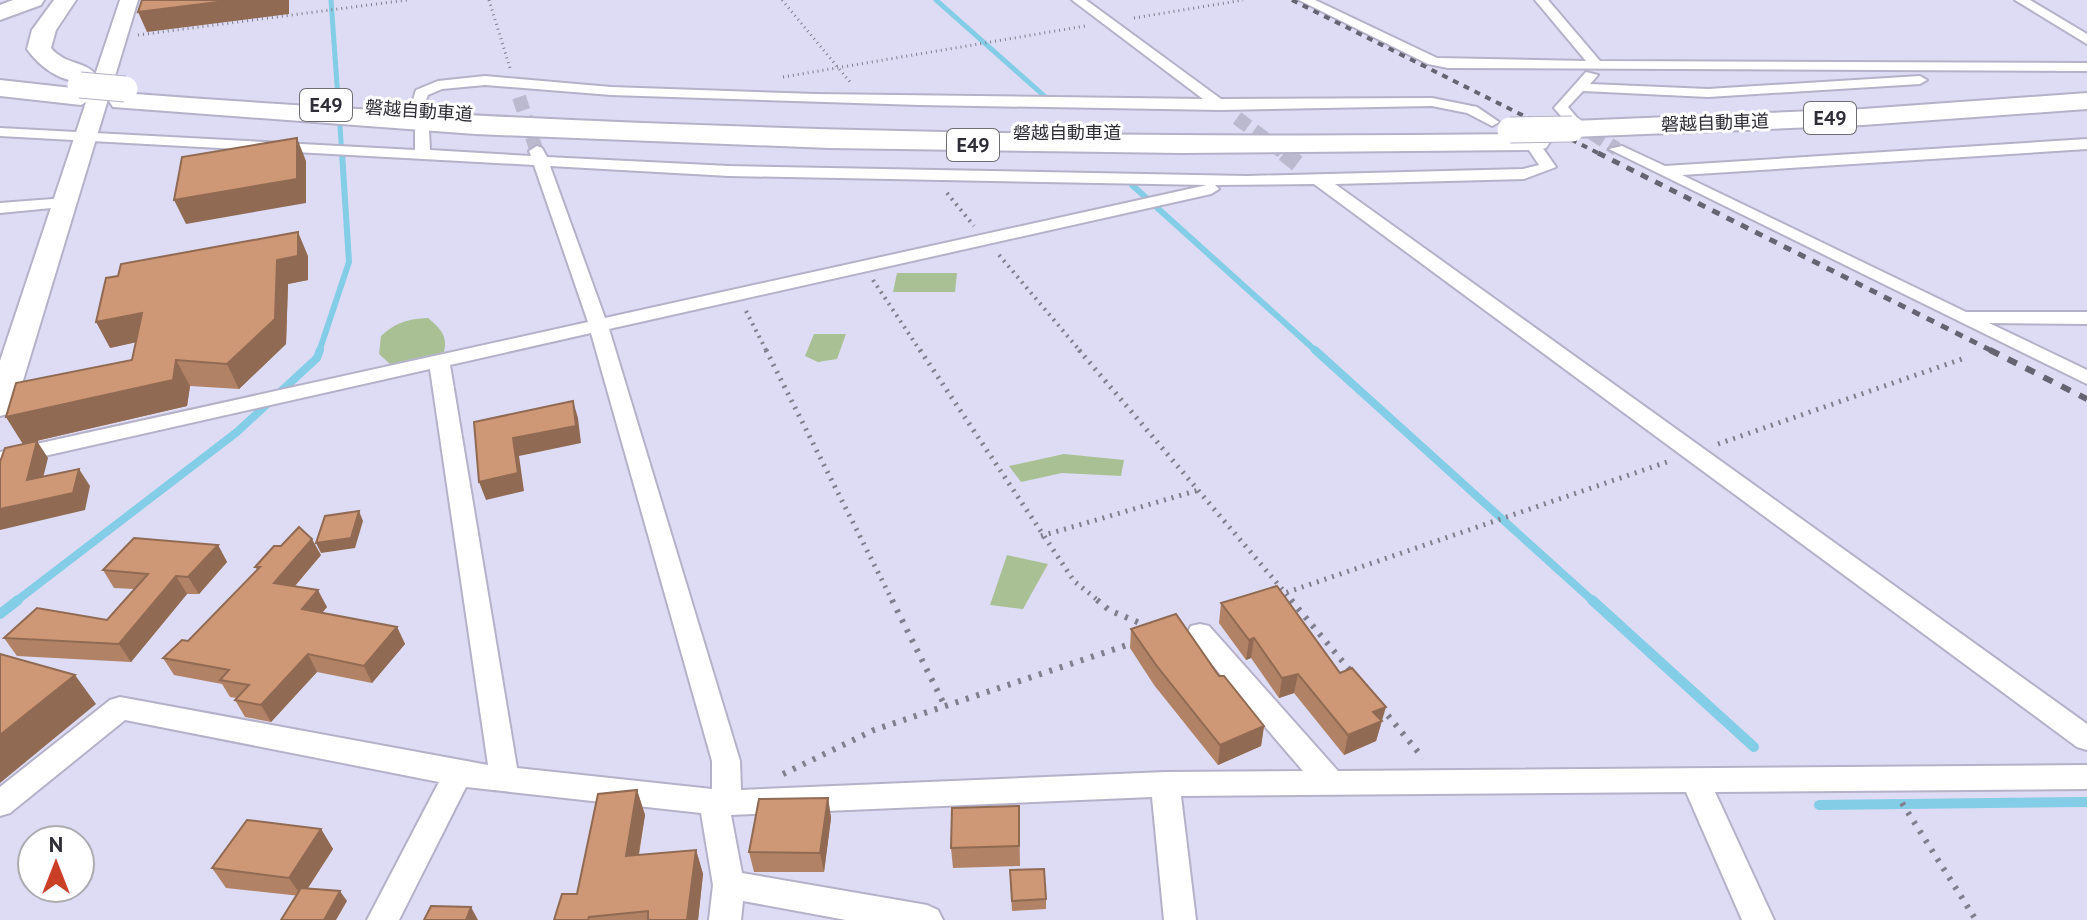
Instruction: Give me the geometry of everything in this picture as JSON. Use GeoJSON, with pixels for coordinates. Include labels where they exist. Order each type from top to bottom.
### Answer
{"type":"FeatureCollection","features":[{"type":"Feature","properties":{"kind":"highway"},"geometry":{"type":"LineString","coordinates":[[0,13],[33,0]]}},
{"type":"Feature","properties":{"kind":"highway"},"geometry":{"type":"LineString","coordinates":[[65,0],[44,30],[39,49],[81,91]]}},
{"type":"Feature","properties":{"kind":"highway"},"geometry":{"type":"LineString","coordinates":[[0,76],[81,91]]}},
{"type":"Feature","properties":{"kind":"highway"},"geometry":{"type":"LineString","coordinates":[[0,88],[81,91],[239,104]]}},
{"type":"Feature","properties":{"kind":"highway"},"geometry":{"type":"LineString","coordinates":[[0,101],[81,91]]}},
{"type":"Feature","properties":{"kind":"highway","name":"磐越自動車道"},"geometry":{"type":"LineString","coordinates":[[239,104],[668,136],[958,144],[1537,146],[1578,130],[1863,117],[2087,101]]}},
{"type":"Feature","properties":{"kind":"highway","name":"磐越自動車道"},"geometry":{"type":"LineString","coordinates":[[239,104],[360,120],[416,116],[944,132],[1501,126],[1578,130],[1879,128],[2087,114]]}},
{"type":"Feature","properties":{"kind":"street"},"geometry":{"type":"LineString","coordinates":[[0,407],[129,0]]}},
{"type":"Feature","properties":{"kind":"street"},"geometry":{"type":"LineString","coordinates":[[1078,0],[1237,118]]}},
{"type":"Feature","properties":{"kind":"street"},"geometry":{"type":"LineString","coordinates":[[1305,0],[1433,61],[1448,64],[2087,70]]}},
{"type":"Feature","properties":{"kind":"street"},"geometry":{"type":"LineString","coordinates":[[1541,0],[1595,63],[1595,70],[1561,108],[1578,130]]}},
{"type":"Feature","properties":{"kind":"street"},"geometry":{"type":"LineString","coordinates":[[2021,0],[2087,40]]}},
{"type":"Feature","properties":{"kind":"street"},"geometry":{"type":"LineString","coordinates":[[1582,87],[1620,92],[1769,89],[2087,70]]}},
{"type":"Feature","properties":{"kind":"street"},"geometry":{"type":"LineString","coordinates":[[423,155],[416,116],[421,93],[454,81],[518,90],[867,100],[1054,104],[1432,102],[1472,110],[1501,126]]}},
{"type":"Feature","properties":{"kind":"street"},"geometry":{"type":"LineString","coordinates":[[0,132],[355,153],[538,156],[933,176],[1247,181],[1524,174],[1548,167],[1537,146]]}},
{"type":"Feature","properties":{"kind":"street"},"geometry":{"type":"LineString","coordinates":[[1665,171],[2087,144]]}},
{"type":"Feature","properties":{"kind":"street"},"geometry":{"type":"LineString","coordinates":[[1617,149],[2087,378]]}},
{"type":"Feature","properties":{"kind":"street"},"geometry":{"type":"LineString","coordinates":[[538,156],[598,324],[726,761],[729,780],[724,803],[716,813],[729,885],[725,920]]}},
{"type":"Feature","properties":{"kind":"street"},"geometry":{"type":"LineString","coordinates":[[1298,164],[2087,739]]}},
{"type":"Feature","properties":{"kind":"street"},"geometry":{"type":"LineString","coordinates":[[0,459],[1247,181]]}},
{"type":"Feature","properties":{"kind":"street"},"geometry":{"type":"LineString","coordinates":[[0,208],[66,203]]}},
{"type":"Feature","properties":{"kind":"street"},"geometry":{"type":"LineString","coordinates":[[1962,317],[2087,318]]}},
{"type":"Feature","properties":{"kind":"street"},"geometry":{"type":"LineString","coordinates":[[439,360],[504,779]]}},
{"type":"Feature","properties":{"kind":"street"},"geometry":{"type":"LineString","coordinates":[[1200,633],[1332,784]]}},
{"type":"Feature","properties":{"kind":"street"},"geometry":{"type":"LineString","coordinates":[[0,804],[120,708],[458,774],[724,803],[1165,784],[2087,777]]}},
{"type":"Feature","properties":{"kind":"street"},"geometry":{"type":"LineString","coordinates":[[383,920],[458,774]]}},
{"type":"Feature","properties":{"kind":"street"},"geometry":{"type":"LineString","coordinates":[[1695,780],[1758,920]]}},
{"type":"Feature","properties":{"kind":"street"},"geometry":{"type":"LineString","coordinates":[[1165,784],[1180,920]]}},
{"type":"Feature","properties":{"kind":"street"},"geometry":{"type":"LineString","coordinates":[[729,885],[927,920]]}},
{"type":"Feature","properties":{"kind":"path"},"geometry":{"type":"LineString","coordinates":[[117,38],[407,0]]}},
{"type":"Feature","properties":{"kind":"path"},"geometry":{"type":"LineString","coordinates":[[489,0],[518,90]]}},
{"type":"Feature","properties":{"kind":"path"},"geometry":{"type":"LineString","coordinates":[[782,0],[867,100]]}},
{"type":"Feature","properties":{"kind":"path"},"geometry":{"type":"LineString","coordinates":[[776,78],[1243,0]]}},
{"type":"Feature","properties":{"kind":"path"},"geometry":{"type":"LineString","coordinates":[[933,176],[1355,676]]}},
{"type":"Feature","properties":{"kind":"path"},"geometry":{"type":"LineString","coordinates":[[864,266],[1041,536],[1074,581],[1109,610],[1164,633]]}},
{"type":"Feature","properties":{"kind":"path"},"geometry":{"type":"LineString","coordinates":[[738,294],[945,706]]}},
{"type":"Feature","properties":{"kind":"path"},"geometry":{"type":"LineString","coordinates":[[1271,598],[1962,359]]}},
{"type":"Feature","properties":{"kind":"path"},"geometry":{"type":"LineString","coordinates":[[1041,536],[1199,490]]}},
{"type":"Feature","properties":{"kind":"path"},"geometry":{"type":"LineString","coordinates":[[778,777],[874,730],[1150,638]]}},
{"type":"Feature","properties":{"kind":"path"},"geometry":{"type":"LineString","coordinates":[[1375,700],[1444,783]]}},
{"type":"Feature","properties":{"kind":"path"},"geometry":{"type":"LineString","coordinates":[[1885,777],[1976,920]]}},
{"type":"Feature","properties":{"kind":"green space"},"geometry":{"type":"Polygon","coordinates":[[[897,273],[957,273],[955,292],[893,292],[897,273]]]}},
{"type":"Feature","properties":{"kind":"green space"},"geometry":{"type":"Polygon","coordinates":[[[428,318],[442,333],[444,352],[390,364],[379,354],[381,336],[392,327],[414,319],[428,318]]]}},
{"type":"Feature","properties":{"kind":"green space"},"geometry":{"type":"Polygon","coordinates":[[[814,334],[846,334],[837,359],[818,362],[805,356],[814,334]]]}},
{"type":"Feature","properties":{"kind":"green space"},"geometry":{"type":"Polygon","coordinates":[[[1064,454],[1124,460],[1121,476],[1062,473],[1021,482],[1009,466],[1064,454]]]}},
{"type":"Feature","properties":{"kind":"green space"},"geometry":{"type":"Polygon","coordinates":[[[1007,555],[1048,564],[1023,609],[990,605],[1007,555]]]}},
{"type":"Feature","properties":{"kind":"building"},"geometry":{"type":"Polygon","coordinates":[[[142,0],[234,0],[138,12],[142,0]]]}},
{"type":"Feature","properties":{"kind":"building"},"geometry":{"type":"Polygon","coordinates":[[[297,138],[297,179],[174,200],[182,157],[297,138]]]}},
{"type":"Feature","properties":{"kind":"building"},"geometry":{"type":"Polygon","coordinates":[[[298,232],[298,256],[277,260],[275,319],[227,364],[176,360],[173,380],[6,417],[16,383],[132,360],[142,313],[96,322],[106,278],[118,276],[121,264],[298,232]]]}},
{"type":"Feature","properties":{"kind":"building"},"geometry":{"type":"Polygon","coordinates":[[[573,401],[576,426],[513,438],[518,473],[479,482],[474,422],[573,401]]]}},
{"type":"Feature","properties":{"kind":"building"},"geometry":{"type":"Polygon","coordinates":[[[37,441],[27,480],[79,469],[73,493],[0,509],[0,462],[5,448],[37,441]]]}},
{"type":"Feature","properties":{"kind":"building"},"geometry":{"type":"Polygon","coordinates":[[[359,511],[351,538],[316,543],[325,516],[359,511]]]}},
{"type":"Feature","properties":{"kind":"building"},"geometry":{"type":"Polygon","coordinates":[[[299,527],[312,539],[274,583],[318,590],[302,609],[397,627],[364,666],[308,654],[261,705],[235,700],[249,685],[220,680],[229,670],[163,658],[182,640],[188,641],[260,567],[255,567],[274,546],[281,546],[299,527]]]}},
{"type":"Feature","properties":{"kind":"building"},"geometry":{"type":"Polygon","coordinates":[[[134,538],[218,545],[188,577],[176,576],[119,644],[4,638],[37,608],[107,620],[148,574],[103,570],[134,538]]]}},
{"type":"Feature","properties":{"kind":"building"},"geometry":{"type":"Polygon","coordinates":[[[1277,586],[1340,673],[1352,668],[1386,707],[1373,712],[1382,721],[1348,735],[1298,674],[1282,678],[1254,638],[1249,640],[1221,603],[1277,586]]]}},
{"type":"Feature","properties":{"kind":"building"},"geometry":{"type":"Polygon","coordinates":[[[1176,614],[1219,676],[1224,676],[1264,726],[1220,745],[1131,629],[1176,614]]]}},
{"type":"Feature","properties":{"kind":"building"},"geometry":{"type":"Polygon","coordinates":[[[0,654],[75,675],[0,735],[0,654]]]}},
{"type":"Feature","properties":{"kind":"building"},"geometry":{"type":"Polygon","coordinates":[[[637,790],[626,856],[696,850],[687,920],[648,920],[648,911],[589,917],[588,920],[554,920],[562,894],[577,894],[598,794],[637,790]]]}},
{"type":"Feature","properties":{"kind":"building"},"geometry":{"type":"Polygon","coordinates":[[[828,798],[820,853],[749,852],[759,799],[828,798]]]}},
{"type":"Feature","properties":{"kind":"building"},"geometry":{"type":"Polygon","coordinates":[[[1019,806],[1019,846],[951,848],[952,808],[1019,806]]]}},
{"type":"Feature","properties":{"kind":"building"},"geometry":{"type":"Polygon","coordinates":[[[247,820],[321,829],[289,878],[212,868],[247,820]]]}},
{"type":"Feature","properties":{"kind":"building"},"geometry":{"type":"Polygon","coordinates":[[[1044,869],[1046,899],[1012,901],[1010,870],[1044,869]]]}},
{"type":"Feature","properties":{"kind":"building"},"geometry":{"type":"Polygon","coordinates":[[[301,888],[340,891],[324,920],[281,920],[301,888]]]}},
{"type":"Feature","properties":{"kind":"building"},"geometry":{"type":"Polygon","coordinates":[[[431,906],[471,907],[466,920],[424,920],[431,906]]]}},
{"type":"Feature","properties":{"kind":"waterway"},"geometry":{"type":"LineString","coordinates":[[331,0],[342,155]]}},
{"type":"Feature","properties":{"kind":"waterway"},"geometry":{"type":"LineString","coordinates":[[936,0],[1050,101]]}},
{"type":"Feature","properties":{"kind":"waterway"},"geometry":{"type":"LineString","coordinates":[[319,352],[349,262],[342,153]]}},
{"type":"Feature","properties":{"kind":"waterway"},"geometry":{"type":"LineString","coordinates":[[1132,185],[1317,352]]}},
{"type":"Feature","properties":{"kind":"waterway"},"geometry":{"type":"LineString","coordinates":[[15,602],[237,432],[317,358],[320,350]]}},
{"type":"Feature","properties":{"kind":"waterway"},"geometry":{"type":"LineString","coordinates":[[1315,350],[1594,602]]}},
{"type":"Feature","properties":{"kind":"waterway"},"geometry":{"type":"LineString","coordinates":[[0,614],[18,600]]}},
{"type":"Feature","properties":{"kind":"waterway"},"geometry":{"type":"LineString","coordinates":[[1592,600],[1754,747]]}},
{"type":"Feature","properties":{"kind":"waterway"},"geometry":{"type":"LineString","coordinates":[[1819,805],[2087,802]]}},
{"type":"Feature","properties":{"kind":"tunnel"},"geometry":{"type":"LineString","coordinates":[[519,97],[536,149]]}},
{"type":"Feature","properties":{"kind":"tunnel"},"geometry":{"type":"LineString","coordinates":[[420,100],[422,130]]}},
{"type":"Feature","properties":{"kind":"tunnel"},"geometry":{"type":"LineString","coordinates":[[1237,118],[1287,155]]}},
{"type":"Feature","properties":{"kind":"tunnel"},"geometry":{"type":"LineString","coordinates":[[1574,122],[1617,149]]}},
{"type":"Feature","properties":{"kind":"tunnel"},"geometry":{"type":"LineString","coordinates":[[1284,153],[1298,164]]}},
{"type":"Feature","properties":{"kind":"railway"},"geometry":{"type":"LineString","coordinates":[[1292,0],[1598,153]]}},
{"type":"Feature","properties":{"kind":"railway"},"geometry":{"type":"LineString","coordinates":[[1598,153],[1602,155]]}},
{"type":"Feature","properties":{"kind":"railway"},"geometry":{"type":"LineString","coordinates":[[1598,153],[1994,352]]}},
{"type":"Feature","properties":{"kind":"railway"},"geometry":{"type":"LineString","coordinates":[[1990,350],[2087,399]]}}]}
